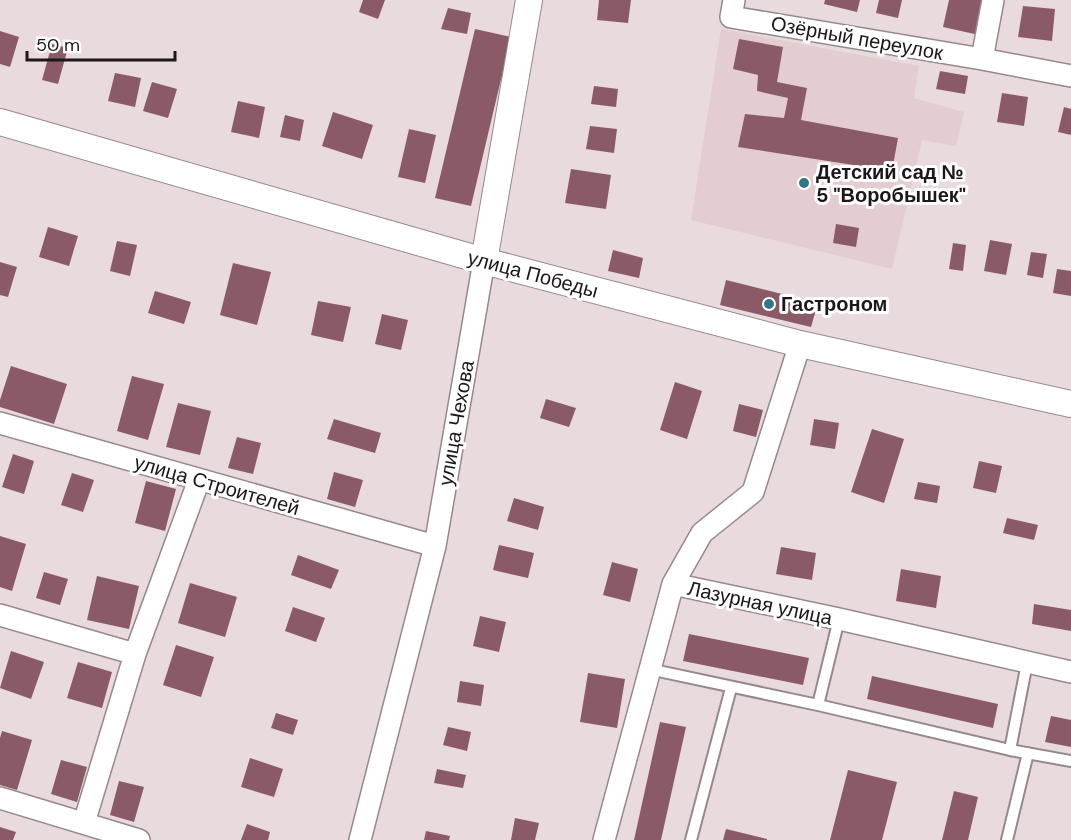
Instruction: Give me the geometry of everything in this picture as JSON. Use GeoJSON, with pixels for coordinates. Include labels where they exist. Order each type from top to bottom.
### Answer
{"type":"FeatureCollection","features":[{"type":"Feature","properties":{"kind":"street"},"geometry":{"type":"LineString","coordinates":[[982,59],[993,0]]}},
{"type":"Feature","properties":{"kind":"street","name":"улица Чехова"},"geometry":{"type":"LineString","coordinates":[[360,840],[435,546],[484,261],[525,1]]}},
{"type":"Feature","properties":{"kind":"street","name":"Озёрный переулок"},"geometry":{"type":"LineString","coordinates":[[733,8],[1071,76]]}},
{"type":"Feature","properties":{"kind":"street","name":"улица Победы"},"geometry":{"type":"LineString","coordinates":[[0,122],[484,261],[800,344],[1071,404]]}},
{"type":"Feature","properties":{"kind":"street"},"geometry":{"type":"LineString","coordinates":[[673,584],[702,533],[753,492],[800,344]]}},
{"type":"Feature","properties":{"kind":"street","name":"улица Строителей"},"geometry":{"type":"LineString","coordinates":[[0,423],[435,546]]}},
{"type":"Feature","properties":{"kind":"street"},"geometry":{"type":"LineString","coordinates":[[84,823],[135,654],[199,480]]}},
{"type":"Feature","properties":{"kind":"street","name":"Лазурная улица"},"geometry":{"type":"LineString","coordinates":[[604,840],[673,584],[1071,672]]}},
{"type":"Feature","properties":{"kind":"street"},"geometry":{"type":"LineString","coordinates":[[0,615],[135,654]]}},
{"type":"Feature","properties":{"kind":"street"},"geometry":{"type":"LineString","coordinates":[[0,798],[139,840]]}},
{"type":"Feature","properties":{"kind":"lane"},"geometry":{"type":"LineString","coordinates":[[818,705],[839,619]]}},
{"type":"Feature","properties":{"kind":"lane"},"geometry":{"type":"LineString","coordinates":[[1010,750],[1028,663]]}},
{"type":"Feature","properties":{"kind":"lane"},"geometry":{"type":"LineString","coordinates":[[649,669],[818,705],[1010,750],[1071,761]]}},
{"type":"Feature","properties":{"kind":"lane"},"geometry":{"type":"LineString","coordinates":[[691,840],[731,688]]}},
{"type":"Feature","properties":{"kind":"lane"},"geometry":{"type":"LineString","coordinates":[[1007,840],[1028,753]]}},
{"type":"Feature","properties":{"kind":"shaded area","name":"Детский сад № 5 \"Воробышек\""},"geometry":{"type":"Polygon","coordinates":[[[721,29],[919,66],[914,98],[964,112],[956,146],[922,140],[892,269],[691,220],[721,29]]]}},
{"type":"Feature","properties":{"kind":"building"},"geometry":{"type":"Polygon","coordinates":[[[363,0],[385,0],[378,19],[359,12],[363,0]]]}},
{"type":"Feature","properties":{"kind":"building"},"geometry":{"type":"Polygon","coordinates":[[[599,0],[631,0],[628,23],[597,20],[599,0]]]}},
{"type":"Feature","properties":{"kind":"building"},"geometry":{"type":"Polygon","coordinates":[[[825,0],[860,0],[857,12],[824,4],[825,0]]]}},
{"type":"Feature","properties":{"kind":"building"},"geometry":{"type":"Polygon","coordinates":[[[879,0],[902,0],[898,18],[876,13],[879,0]]]}},
{"type":"Feature","properties":{"kind":"building"},"geometry":{"type":"Polygon","coordinates":[[[949,0],[986,0],[979,35],[943,27],[949,0]]]}},
{"type":"Feature","properties":{"kind":"building"},"geometry":{"type":"Polygon","coordinates":[[[1023,6],[1055,9],[1052,41],[1018,37],[1023,6]]]}},
{"type":"Feature","properties":{"kind":"building"},"geometry":{"type":"Polygon","coordinates":[[[448,8],[471,13],[467,34],[441,29],[448,8]]]}},
{"type":"Feature","properties":{"kind":"building"},"geometry":{"type":"Polygon","coordinates":[[[475,29],[511,37],[471,206],[435,198],[475,29]]]}},
{"type":"Feature","properties":{"kind":"building"},"geometry":{"type":"Polygon","coordinates":[[[0,31],[19,37],[10,67],[0,64],[0,31]]]}},
{"type":"Feature","properties":{"kind":"building"},"geometry":{"type":"Polygon","coordinates":[[[739,39],[783,47],[777,82],[807,88],[801,120],[898,138],[892,171],[738,147],[745,114],[784,118],[788,98],[757,91],[758,75],[733,69],[739,39]]]}},
{"type":"Feature","properties":{"kind":"building"},"geometry":{"type":"Polygon","coordinates":[[[52,44],[68,48],[58,84],[42,80],[52,44]]]}},
{"type":"Feature","properties":{"kind":"building"},"geometry":{"type":"Polygon","coordinates":[[[940,71],[968,76],[965,94],[936,89],[940,71]]]}},
{"type":"Feature","properties":{"kind":"building"},"geometry":{"type":"Polygon","coordinates":[[[115,73],[141,78],[135,107],[108,101],[115,73]]]}},
{"type":"Feature","properties":{"kind":"building"},"geometry":{"type":"Polygon","coordinates":[[[152,82],[177,89],[168,118],[143,111],[152,82]]]}},
{"type":"Feature","properties":{"kind":"building"},"geometry":{"type":"Polygon","coordinates":[[[594,86],[618,89],[616,107],[591,104],[594,86]]]}},
{"type":"Feature","properties":{"kind":"building"},"geometry":{"type":"Polygon","coordinates":[[[1002,93],[1028,97],[1024,126],[997,122],[1002,93]]]}},
{"type":"Feature","properties":{"kind":"building"},"geometry":{"type":"Polygon","coordinates":[[[238,101],[265,107],[259,138],[231,132],[238,101]]]}},
{"type":"Feature","properties":{"kind":"building"},"geometry":{"type":"Polygon","coordinates":[[[1064,107],[1071,109],[1071,135],[1058,132],[1064,107]]]}},
{"type":"Feature","properties":{"kind":"building"},"geometry":{"type":"Polygon","coordinates":[[[333,112],[373,125],[362,159],[322,146],[333,112]]]}},
{"type":"Feature","properties":{"kind":"building"},"geometry":{"type":"Polygon","coordinates":[[[285,115],[304,120],[300,141],[280,137],[285,115]]]}},
{"type":"Feature","properties":{"kind":"building"},"geometry":{"type":"Polygon","coordinates":[[[590,126],[617,129],[614,153],[586,149],[590,126]]]}},
{"type":"Feature","properties":{"kind":"building"},"geometry":{"type":"Polygon","coordinates":[[[409,129],[436,135],[425,183],[398,177],[409,129]]]}},
{"type":"Feature","properties":{"kind":"building"},"geometry":{"type":"Polygon","coordinates":[[[571,169],[611,175],[606,209],[565,203],[571,169]]]}},
{"type":"Feature","properties":{"kind":"building"},"geometry":{"type":"Polygon","coordinates":[[[836,224],[859,228],[856,247],[833,243],[836,224]]]}},
{"type":"Feature","properties":{"kind":"building"},"geometry":{"type":"Polygon","coordinates":[[[48,227],[78,236],[69,266],[39,257],[48,227]]]}},
{"type":"Feature","properties":{"kind":"building"},"geometry":{"type":"Polygon","coordinates":[[[990,240],[1012,244],[1006,275],[984,271],[990,240]]]}},
{"type":"Feature","properties":{"kind":"building"},"geometry":{"type":"Polygon","coordinates":[[[117,241],[137,245],[130,276],[110,271],[117,241]]]}},
{"type":"Feature","properties":{"kind":"building"},"geometry":{"type":"Polygon","coordinates":[[[953,243],[966,245],[963,271],[949,269],[953,243]]]}},
{"type":"Feature","properties":{"kind":"building"},"geometry":{"type":"Polygon","coordinates":[[[613,250],[643,258],[639,278],[608,271],[613,250]]]}},
{"type":"Feature","properties":{"kind":"building"},"geometry":{"type":"Polygon","coordinates":[[[1031,252],[1047,254],[1043,278],[1027,275],[1031,252]]]}},
{"type":"Feature","properties":{"kind":"building"},"geometry":{"type":"Polygon","coordinates":[[[0,262],[17,267],[8,297],[0,295],[0,262]]]}},
{"type":"Feature","properties":{"kind":"building"},"geometry":{"type":"Polygon","coordinates":[[[233,263],[271,272],[257,325],[220,315],[233,263]]]}},
{"type":"Feature","properties":{"kind":"building"},"geometry":{"type":"Polygon","coordinates":[[[1057,269],[1071,271],[1071,296],[1053,293],[1057,269]]]}},
{"type":"Feature","properties":{"kind":"building","name":"Гастроном"},"geometry":{"type":"Polygon","coordinates":[[[726,280],[818,303],[811,327],[720,305],[726,280]]]}},
{"type":"Feature","properties":{"kind":"building"},"geometry":{"type":"Polygon","coordinates":[[[155,291],[191,302],[184,324],[148,313],[155,291]]]}},
{"type":"Feature","properties":{"kind":"building"},"geometry":{"type":"Polygon","coordinates":[[[318,301],[351,307],[343,342],[311,335],[318,301]]]}},
{"type":"Feature","properties":{"kind":"building"},"geometry":{"type":"Polygon","coordinates":[[[382,314],[408,320],[401,350],[375,344],[382,314]]]}},
{"type":"Feature","properties":{"kind":"building"},"geometry":{"type":"Polygon","coordinates":[[[11,366],[67,384],[54,424],[0,407],[0,400],[11,366]]]}},
{"type":"Feature","properties":{"kind":"building"},"geometry":{"type":"Polygon","coordinates":[[[132,376],[164,384],[148,440],[117,431],[132,376]]]}},
{"type":"Feature","properties":{"kind":"building"},"geometry":{"type":"Polygon","coordinates":[[[675,382],[702,391],[687,439],[660,430],[675,382]]]}},
{"type":"Feature","properties":{"kind":"building"},"geometry":{"type":"Polygon","coordinates":[[[546,399],[576,408],[569,427],[540,418],[546,399]]]}},
{"type":"Feature","properties":{"kind":"building"},"geometry":{"type":"Polygon","coordinates":[[[178,403],[211,411],[200,455],[166,447],[178,403]]]}},
{"type":"Feature","properties":{"kind":"building"},"geometry":{"type":"Polygon","coordinates":[[[739,404],[763,410],[756,437],[733,431],[739,404]]]}},
{"type":"Feature","properties":{"kind":"building"},"geometry":{"type":"Polygon","coordinates":[[[334,419],[381,433],[375,453],[327,439],[334,419]]]}},
{"type":"Feature","properties":{"kind":"building"},"geometry":{"type":"Polygon","coordinates":[[[814,419],[839,423],[835,449],[810,445],[814,419]]]}},
{"type":"Feature","properties":{"kind":"building"},"geometry":{"type":"Polygon","coordinates":[[[872,429],[904,439],[884,503],[851,492],[872,429]]]}},
{"type":"Feature","properties":{"kind":"building"},"geometry":{"type":"Polygon","coordinates":[[[237,437],[261,443],[253,474],[228,468],[237,437]]]}},
{"type":"Feature","properties":{"kind":"building"},"geometry":{"type":"Polygon","coordinates":[[[13,454],[34,461],[24,494],[2,487],[13,454]]]}},
{"type":"Feature","properties":{"kind":"building"},"geometry":{"type":"Polygon","coordinates":[[[979,461],[1002,466],[996,493],[973,488],[979,461]]]}},
{"type":"Feature","properties":{"kind":"building"},"geometry":{"type":"Polygon","coordinates":[[[334,472],[363,480],[355,507],[327,499],[334,472]]]}},
{"type":"Feature","properties":{"kind":"building"},"geometry":{"type":"Polygon","coordinates":[[[72,473],[94,480],[83,512],[61,505],[72,473]]]}},
{"type":"Feature","properties":{"kind":"building"},"geometry":{"type":"Polygon","coordinates":[[[146,481],[176,489],[165,531],[135,523],[146,481]]]}},
{"type":"Feature","properties":{"kind":"building"},"geometry":{"type":"Polygon","coordinates":[[[918,482],[940,486],[937,503],[914,499],[918,482]]]}},
{"type":"Feature","properties":{"kind":"building"},"geometry":{"type":"Polygon","coordinates":[[[514,498],[544,507],[538,530],[507,521],[514,498]]]}},
{"type":"Feature","properties":{"kind":"building"},"geometry":{"type":"Polygon","coordinates":[[[1007,518],[1038,525],[1034,540],[1003,533],[1007,518]]]}},
{"type":"Feature","properties":{"kind":"building"},"geometry":{"type":"Polygon","coordinates":[[[0,536],[26,544],[12,591],[0,587],[0,536]]]}},
{"type":"Feature","properties":{"kind":"building"},"geometry":{"type":"Polygon","coordinates":[[[499,545],[534,553],[528,578],[493,570],[499,545]]]}},
{"type":"Feature","properties":{"kind":"building"},"geometry":{"type":"Polygon","coordinates":[[[781,547],[816,553],[812,580],[776,574],[781,547]]]}},
{"type":"Feature","properties":{"kind":"building"},"geometry":{"type":"Polygon","coordinates":[[[298,555],[339,570],[331,589],[291,575],[298,555]]]}},
{"type":"Feature","properties":{"kind":"building"},"geometry":{"type":"Polygon","coordinates":[[[612,562],[638,569],[630,602],[603,595],[612,562]]]}},
{"type":"Feature","properties":{"kind":"building"},"geometry":{"type":"Polygon","coordinates":[[[901,569],[941,576],[936,608],[896,601],[901,569]]]}},
{"type":"Feature","properties":{"kind":"building"},"geometry":{"type":"Polygon","coordinates":[[[44,572],[68,579],[60,605],[36,598],[44,572]]]}},
{"type":"Feature","properties":{"kind":"building"},"geometry":{"type":"Polygon","coordinates":[[[97,576],[139,586],[129,629],[87,620],[97,576]]]}},
{"type":"Feature","properties":{"kind":"building"},"geometry":{"type":"Polygon","coordinates":[[[190,583],[237,597],[225,637],[178,623],[190,583]]]}},
{"type":"Feature","properties":{"kind":"building"},"geometry":{"type":"Polygon","coordinates":[[[1034,604],[1071,610],[1071,631],[1032,624],[1034,604]]]}},
{"type":"Feature","properties":{"kind":"building"},"geometry":{"type":"Polygon","coordinates":[[[293,607],[325,618],[316,642],[285,631],[293,607]]]}},
{"type":"Feature","properties":{"kind":"building"},"geometry":{"type":"Polygon","coordinates":[[[480,616],[506,622],[499,652],[473,646],[480,616]]]}},
{"type":"Feature","properties":{"kind":"building"},"geometry":{"type":"Polygon","coordinates":[[[689,634],[809,658],[803,685],[683,661],[689,634]]]}},
{"type":"Feature","properties":{"kind":"building"},"geometry":{"type":"Polygon","coordinates":[[[176,645],[214,657],[201,697],[163,685],[176,645]]]}},
{"type":"Feature","properties":{"kind":"building"},"geometry":{"type":"Polygon","coordinates":[[[11,651],[44,662],[31,699],[0,688],[11,651]]]}},
{"type":"Feature","properties":{"kind":"building"},"geometry":{"type":"Polygon","coordinates":[[[78,662],[112,672],[102,708],[67,698],[78,662]]]}},
{"type":"Feature","properties":{"kind":"building"},"geometry":{"type":"Polygon","coordinates":[[[588,673],[625,679],[617,728],[580,722],[588,673]]]}},
{"type":"Feature","properties":{"kind":"building"},"geometry":{"type":"Polygon","coordinates":[[[872,676],[998,704],[993,728],[867,699],[872,676]]]}},
{"type":"Feature","properties":{"kind":"building"},"geometry":{"type":"Polygon","coordinates":[[[460,681],[484,685],[481,706],[457,702],[460,681]]]}},
{"type":"Feature","properties":{"kind":"building"},"geometry":{"type":"Polygon","coordinates":[[[276,713],[298,720],[293,735],[271,728],[276,713]]]}},
{"type":"Feature","properties":{"kind":"building"},"geometry":{"type":"Polygon","coordinates":[[[1051,716],[1071,720],[1071,747],[1045,742],[1051,716]]]}},
{"type":"Feature","properties":{"kind":"building"},"geometry":{"type":"Polygon","coordinates":[[[660,722],[686,727],[661,840],[634,840],[660,722]]]}},
{"type":"Feature","properties":{"kind":"building"},"geometry":{"type":"Polygon","coordinates":[[[448,727],[471,732],[467,751],[443,745],[448,727]]]}},
{"type":"Feature","properties":{"kind":"building"},"geometry":{"type":"Polygon","coordinates":[[[2,731],[32,740],[17,790],[0,785],[2,731]]]}},
{"type":"Feature","properties":{"kind":"building"},"geometry":{"type":"Polygon","coordinates":[[[250,758],[283,769],[274,797],[241,787],[250,758]]]}},
{"type":"Feature","properties":{"kind":"building"},"geometry":{"type":"Polygon","coordinates":[[[61,760],[87,767],[77,802],[51,794],[61,760]]]}},
{"type":"Feature","properties":{"kind":"building"},"geometry":{"type":"Polygon","coordinates":[[[437,769],[466,775],[463,788],[434,783],[437,769]]]}},
{"type":"Feature","properties":{"kind":"building"},"geometry":{"type":"Polygon","coordinates":[[[848,770],[897,782],[882,840],[830,840],[848,770]]]}},
{"type":"Feature","properties":{"kind":"building"},"geometry":{"type":"Polygon","coordinates":[[[119,781],[144,787],[134,822],[110,815],[119,781]]]}},
{"type":"Feature","properties":{"kind":"building"},"geometry":{"type":"Polygon","coordinates":[[[954,791],[978,797],[968,840],[942,840],[954,791]]]}},
{"type":"Feature","properties":{"kind":"building"},"geometry":{"type":"Polygon","coordinates":[[[515,818],[539,823],[535,840],[511,840],[515,818]]]}},
{"type":"Feature","properties":{"kind":"building"},"geometry":{"type":"Polygon","coordinates":[[[247,824],[270,832],[268,840],[241,840],[247,824]]]}},
{"type":"Feature","properties":{"kind":"building"},"geometry":{"type":"Polygon","coordinates":[[[0,827],[16,832],[13,840],[0,840],[0,827]]]}},
{"type":"Feature","properties":{"kind":"building"},"geometry":{"type":"Polygon","coordinates":[[[726,829],[767,839],[767,840],[723,840],[726,829]]]}},
{"type":"Feature","properties":{"kind":"building"},"geometry":{"type":"Polygon","coordinates":[[[426,831],[450,836],[449,840],[424,840],[426,831]]]}},
{"type":"Feature","properties":{"kind":"place","name":"Детский сад № 5 \"Воробышек\""},"geometry":{"type":"Point","coordinates":[804,183]}},
{"type":"Feature","properties":{"kind":"place","name":"Гастроном"},"geometry":{"type":"Point","coordinates":[769,304]}}]}
